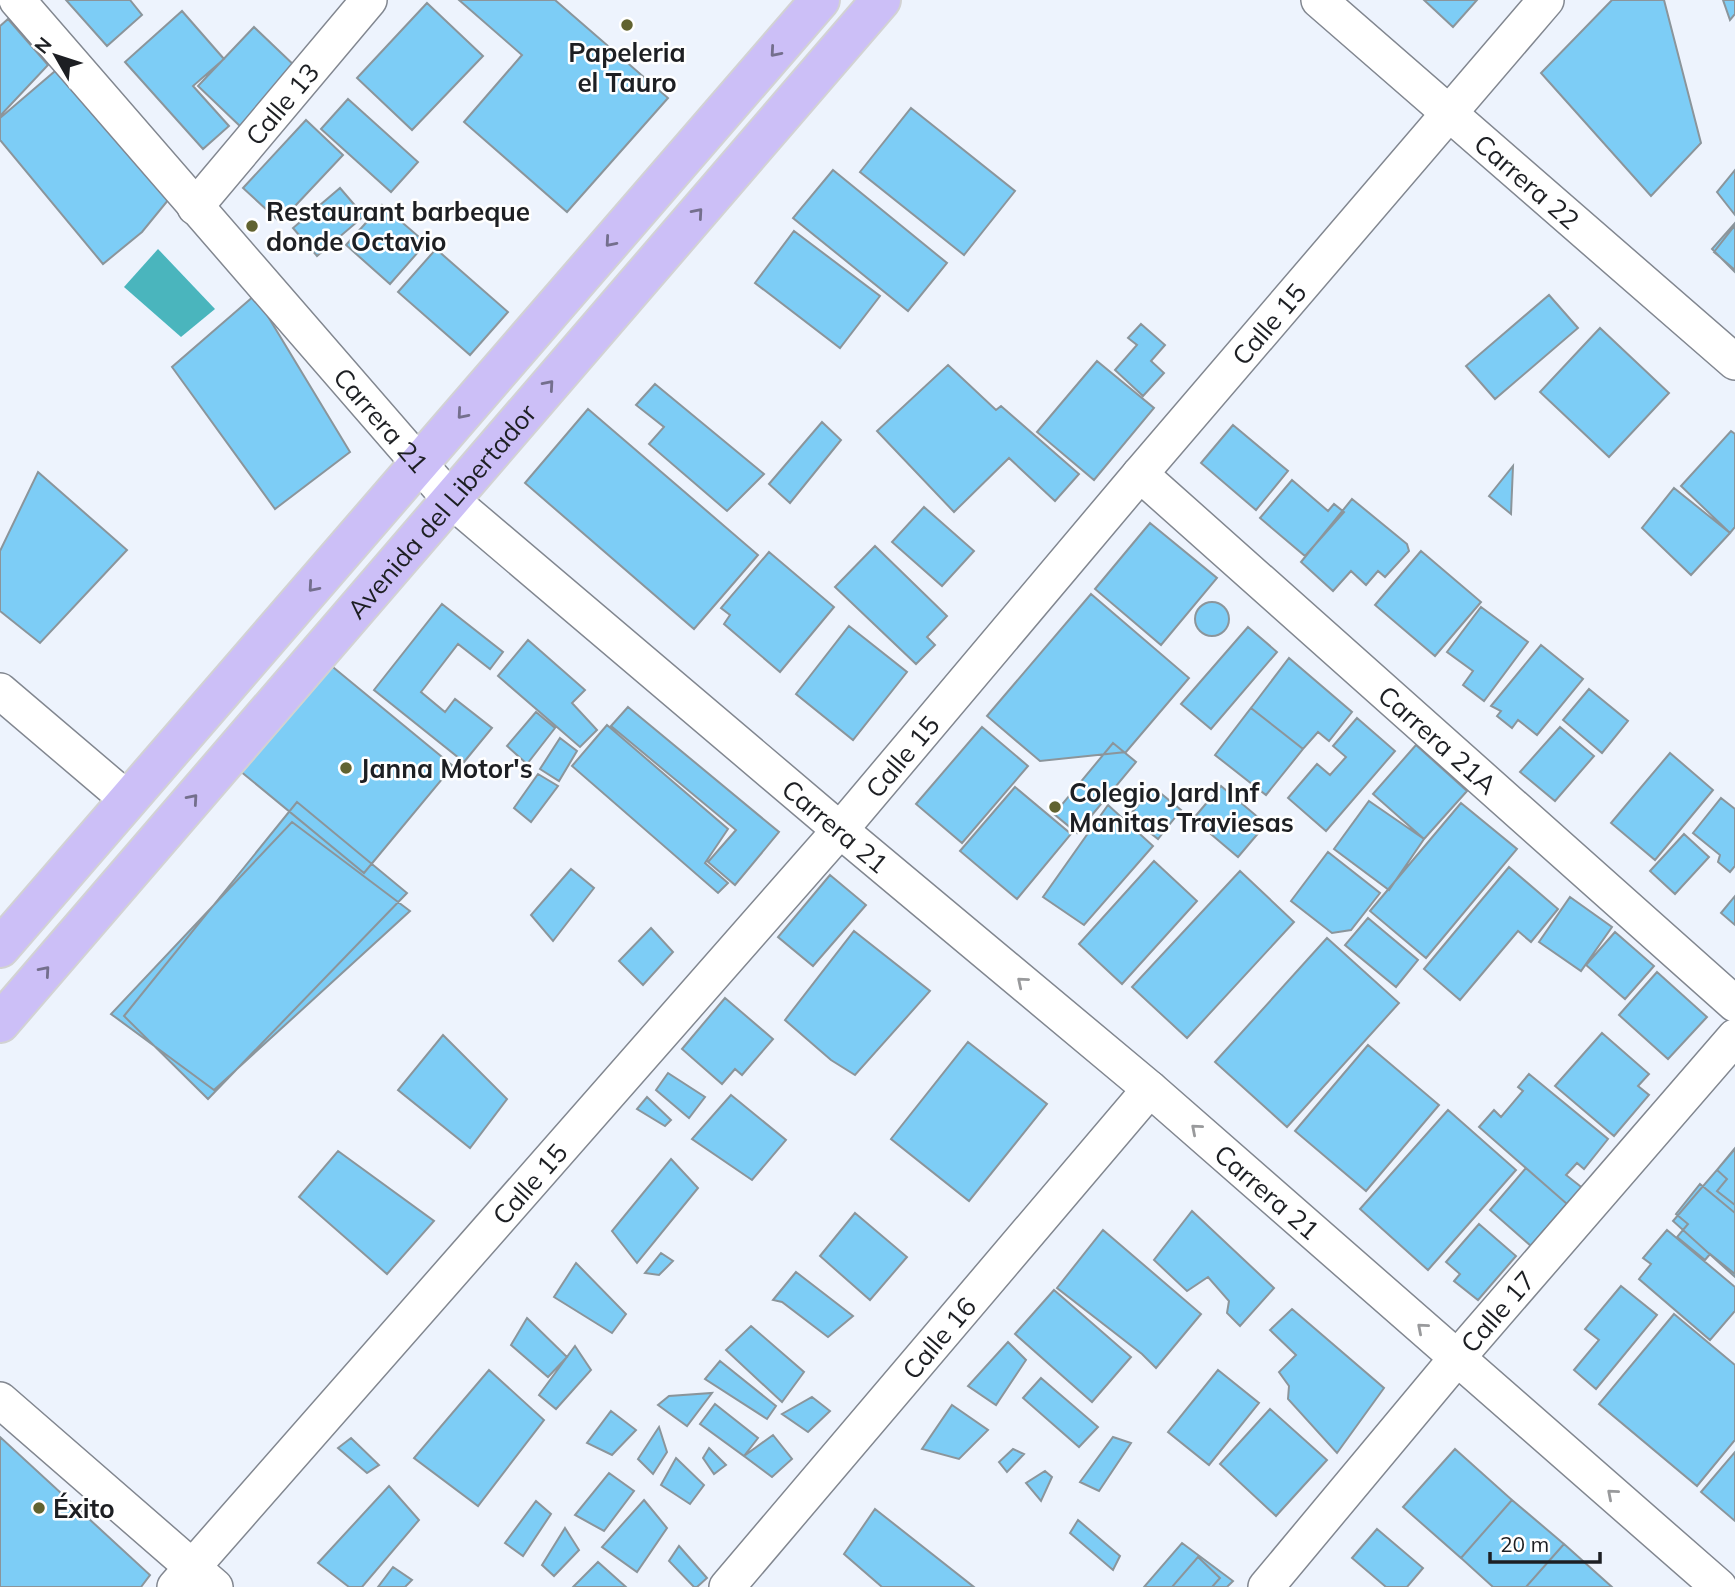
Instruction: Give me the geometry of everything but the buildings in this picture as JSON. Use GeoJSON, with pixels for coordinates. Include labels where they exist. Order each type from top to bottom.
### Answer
{"type":"FeatureCollection","features":[{"type":"Feature","properties":{"kind":"main road","name":"Avenida del Libertador"},"geometry":{"type":"LineString","coordinates":[[0,948],[820,0]]}},
{"type":"Feature","properties":{"kind":"main road","name":"Avenida del Libertador"},"geometry":{"type":"LineString","coordinates":[[0,1023],[881,0]]}},
{"type":"Feature","properties":{"kind":"street","name":"Carrera 21"},"geometry":{"type":"LineString","coordinates":[[17,0],[450,499],[1150,1089],[1718,1587]]}},
{"type":"Feature","properties":{"kind":"street","name":"Calle 13"},"geometry":{"type":"LineString","coordinates":[[195,207],[369,0]]}},
{"type":"Feature","properties":{"kind":"street","name":"Carrera 22"},"geometry":{"type":"LineString","coordinates":[[1320,0],[1735,362]]}},
{"type":"Feature","properties":{"kind":"street","name":"Calle 15"},"geometry":{"type":"LineString","coordinates":[[194,1580],[840,830],[1140,474],[1546,0]]}},
{"type":"Feature","properties":{"kind":"street","name":"Carrera 21A"},"geometry":{"type":"LineString","coordinates":[[1140,474],[1735,1004]]}},
{"type":"Feature","properties":{"kind":"street"},"geometry":{"type":"LineString","coordinates":[[0,691],[128,800]]}},
{"type":"Feature","properties":{"kind":"street","name":"Calle 17"},"geometry":{"type":"LineString","coordinates":[[1266,1587],[1457,1358],[1735,1037]]}},
{"type":"Feature","properties":{"kind":"street","name":"Calle 16"},"geometry":{"type":"LineString","coordinates":[[727,1587],[1150,1089]]}},
{"type":"Feature","properties":{"kind":"street"},"geometry":{"type":"LineString","coordinates":[[0,1400],[194,1580]]}},
{"type":"Feature","properties":{"kind":"water"},"geometry":{"type":"Polygon","coordinates":[[[158,249],[215,309],[181,337],[124,287],[158,249]]]}},
{"type":"Feature","properties":{"kind":"place","name":"Papeleria el Tauro"},"geometry":{"type":"Point","coordinates":[627,25]}},
{"type":"Feature","properties":{"kind":"place","name":"Restaurant barbeque donde Octavio"},"geometry":{"type":"Point","coordinates":[252,226]}},
{"type":"Feature","properties":{"kind":"place","name":"Janna Motor's"},"geometry":{"type":"Point","coordinates":[346,768]}},
{"type":"Feature","properties":{"kind":"place","name":"Colegio Jard Inf Manitas Traviesas"},"geometry":{"type":"Point","coordinates":[1055,807]}},
{"type":"Feature","properties":{"kind":"place","name":"Éxito"},"geometry":{"type":"Point","coordinates":[39,1508]}}]}
